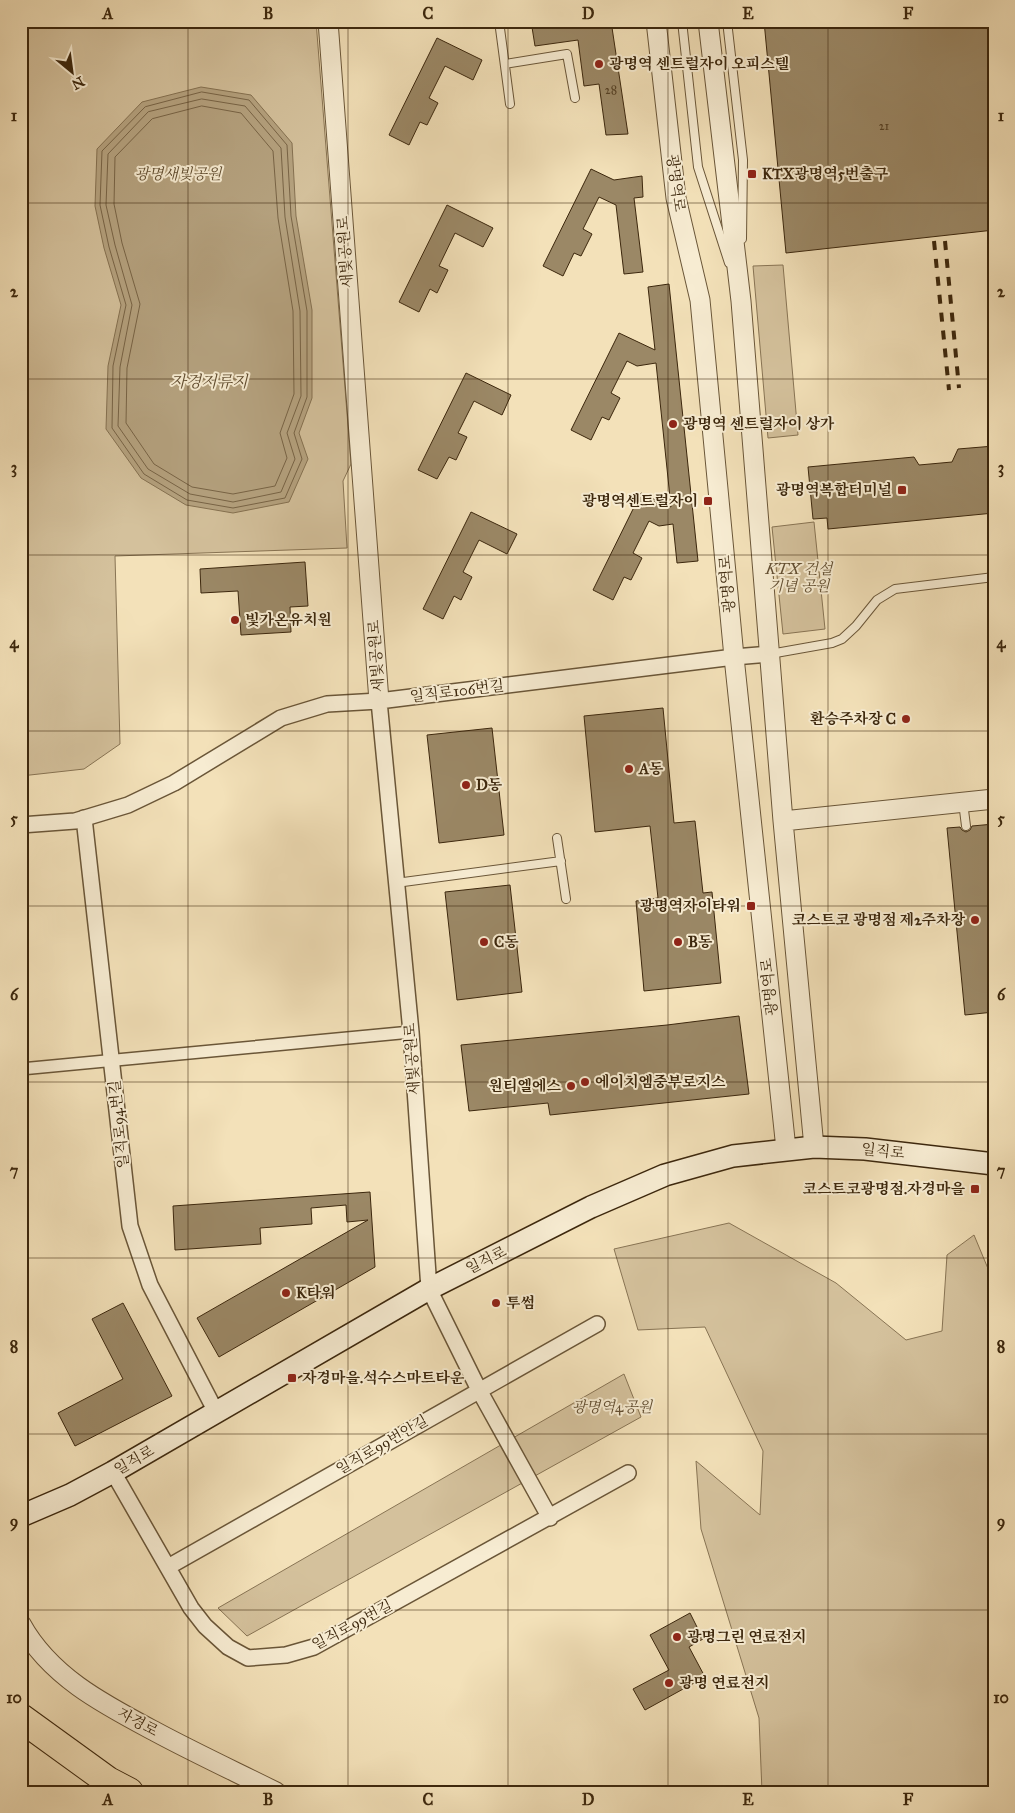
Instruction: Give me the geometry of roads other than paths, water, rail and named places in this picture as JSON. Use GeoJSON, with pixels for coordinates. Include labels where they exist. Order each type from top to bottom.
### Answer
{"type":"FeatureCollection","features":[{"type":"Feature","properties":{"kind":"highway"},"geometry":{"type":"LineString","coordinates":[[21,1718],[108,1780],[129,1792]]}},
{"type":"Feature","properties":{"kind":"highway"},"geometry":{"type":"LineString","coordinates":[[21,1728],[94,1792]]}},
{"type":"Feature","properties":{"kind":"main road","name":"일직로"},"geometry":{"type":"LineString","coordinates":[[21,1516],[70,1495],[113,1472],[429,1289],[591,1207],[665,1175],[733,1156],[814,1147],[865,1149],[994,1164]]}},
{"type":"Feature","properties":{"kind":"street","name":"새빛공원로"},"geometry":{"type":"LineString","coordinates":[[328,21],[379,701],[411,1032],[429,1289]]}},
{"type":"Feature","properties":{"kind":"street","name":"광명역로"},"geometry":{"type":"LineString","coordinates":[[656,21],[676,198],[700,300],[734,657],[786,1149]]}},
{"type":"Feature","properties":{"kind":"street","name":"광명역로"},"geometry":{"type":"LineString","coordinates":[[708,21],[741,301],[783,821],[814,1147]]}},
{"type":"Feature","properties":{"kind":"street","name":"일직로106번길"},"geometry":{"type":"LineString","coordinates":[[21,825],[75,822],[128,805],[174,783],[281,718],[327,704],[379,701],[770,654]]}},
{"type":"Feature","properties":{"kind":"street"},"geometry":{"type":"LineString","coordinates":[[783,821],[994,799]]}},
{"type":"Feature","properties":{"kind":"street","name":"일직로94번길"},"geometry":{"type":"LineString","coordinates":[[84,818],[130,1226],[150,1285],[216,1412]]}},
{"type":"Feature","properties":{"kind":"street"},"geometry":{"type":"LineString","coordinates":[[21,1069],[411,1032]]}},
{"type":"Feature","properties":{"kind":"street"},"geometry":{"type":"LineString","coordinates":[[429,1289],[479,1390],[550,1518]]}},
{"type":"Feature","properties":{"kind":"street","name":"일직로99번안길"},"geometry":{"type":"LineString","coordinates":[[168,1567],[597,1324]]}},
{"type":"Feature","properties":{"kind":"street","name":"일직로99번길"},"geometry":{"type":"LineString","coordinates":[[113,1472],[196,1614],[205,1626],[228,1647],[248,1658],[286,1655],[314,1647],[550,1518],[628,1473]]}},
{"type":"Feature","properties":{"kind":"street","name":"자경로"},"geometry":{"type":"LineString","coordinates":[[21,1624],[42,1655],[69,1680],[93,1697],[180,1745],[276,1792]]}},
{"type":"Feature","properties":{"kind":"lane"},"geometry":{"type":"LineString","coordinates":[[499,21],[510,104]]}},
{"type":"Feature","properties":{"kind":"lane"},"geometry":{"type":"LineString","coordinates":[[682,21],[698,167],[741,301]]}},
{"type":"Feature","properties":{"kind":"lane"},"geometry":{"type":"LineString","coordinates":[[727,21],[743,160],[741,301]]}},
{"type":"Feature","properties":{"kind":"lane"},"geometry":{"type":"LineString","coordinates":[[504,64],[567,54],[575,98]]}},
{"type":"Feature","properties":{"kind":"lane"},"geometry":{"type":"LineString","coordinates":[[770,654],[832,643],[842,638],[856,626],[877,600],[895,589],[994,577]]}},
{"type":"Feature","properties":{"kind":"lane"},"geometry":{"type":"LineString","coordinates":[[964,802],[966,826]]}},
{"type":"Feature","properties":{"kind":"lane"},"geometry":{"type":"LineString","coordinates":[[557,838],[566,899]]}},
{"type":"Feature","properties":{"kind":"lane"},"geometry":{"type":"LineString","coordinates":[[396,883],[561,861]]}},
{"type":"Feature","properties":{"kind":"water","name":"자경저류지"},"geometry":{"type":"Polygon","coordinates":[[[201,87],[251,95],[292,143],[296,216],[312,310],[312,398],[299,433],[308,459],[289,502],[233,513],[186,505],[141,478],[106,429],[108,366],[121,305],[104,248],[95,206],[97,149],[142,102],[201,87]]]}},
{"type":"Feature","properties":{"kind":"railway"},"geometry":{"type":"LineString","coordinates":[[934,241],[949,390]]}},
{"type":"Feature","properties":{"kind":"railway"},"geometry":{"type":"LineString","coordinates":[[945,241],[959,388]]}},
{"type":"Feature","properties":{"kind":"place","name":"광명역 센트럴자이 오피스텔"},"geometry":{"type":"Point","coordinates":[599,64]}},
{"type":"Feature","properties":{"kind":"place","name":"KTX광명역5번출구"},"geometry":{"type":"Point","coordinates":[752,174]}},
{"type":"Feature","properties":{"kind":"place","name":"광명역 센트럴자이 상가"},"geometry":{"type":"Point","coordinates":[673,424]}},
{"type":"Feature","properties":{"kind":"place","name":"광명역복합터미널"},"geometry":{"type":"Point","coordinates":[902,490]}},
{"type":"Feature","properties":{"kind":"place","name":"광명역센트럴자이"},"geometry":{"type":"Point","coordinates":[708,501]}},
{"type":"Feature","properties":{"kind":"place","name":"빛가온유치원"},"geometry":{"type":"Point","coordinates":[235,620]}},
{"type":"Feature","properties":{"kind":"place","name":"환승주차장 C"},"geometry":{"type":"Point","coordinates":[906,719]}},
{"type":"Feature","properties":{"kind":"place","name":"A동"},"geometry":{"type":"Point","coordinates":[629,769]}},
{"type":"Feature","properties":{"kind":"place","name":"D동"},"geometry":{"type":"Point","coordinates":[466,785]}},
{"type":"Feature","properties":{"kind":"place","name":"광명역자이타워"},"geometry":{"type":"Point","coordinates":[751,906]}},
{"type":"Feature","properties":{"kind":"place","name":"코스트코 광명점 제2주차장"},"geometry":{"type":"Point","coordinates":[975,920]}},
{"type":"Feature","properties":{"kind":"place","name":"C동"},"geometry":{"type":"Point","coordinates":[484,942]}},
{"type":"Feature","properties":{"kind":"place","name":"B동"},"geometry":{"type":"Point","coordinates":[678,942]}},
{"type":"Feature","properties":{"kind":"place","name":"에이치엠중부로지스"},"geometry":{"type":"Point","coordinates":[585,1082]}},
{"type":"Feature","properties":{"kind":"place","name":"원티엘에스"},"geometry":{"type":"Point","coordinates":[571,1086]}},
{"type":"Feature","properties":{"kind":"place","name":"코스트코광명점.자경마을"},"geometry":{"type":"Point","coordinates":[975,1189]}},
{"type":"Feature","properties":{"kind":"place","name":"K타워"},"geometry":{"type":"Point","coordinates":[286,1293]}},
{"type":"Feature","properties":{"kind":"place","name":"투썸"},"geometry":{"type":"Point","coordinates":[496,1303]}},
{"type":"Feature","properties":{"kind":"place","name":"자경마을.석수스마트타운"},"geometry":{"type":"Point","coordinates":[292,1378]}},
{"type":"Feature","properties":{"kind":"place","name":"광명그린 연료전지"},"geometry":{"type":"Point","coordinates":[677,1637]}},
{"type":"Feature","properties":{"kind":"place","name":"광명 연료전지"},"geometry":{"type":"Point","coordinates":[669,1683]}},
{"type":"Feature","properties":{"kind":"park label","name":"광명새빛공원"},"geometry":{"type":"Point","coordinates":[178,174]}},
{"type":"Feature","properties":{"kind":"park label","name":"KTX 건설 기념 공원"},"geometry":{"type":"Point","coordinates":[799,578]}},
{"type":"Feature","properties":{"kind":"park label","name":"광명역4공원"},"geometry":{"type":"Point","coordinates":[612,1407]}}]}
